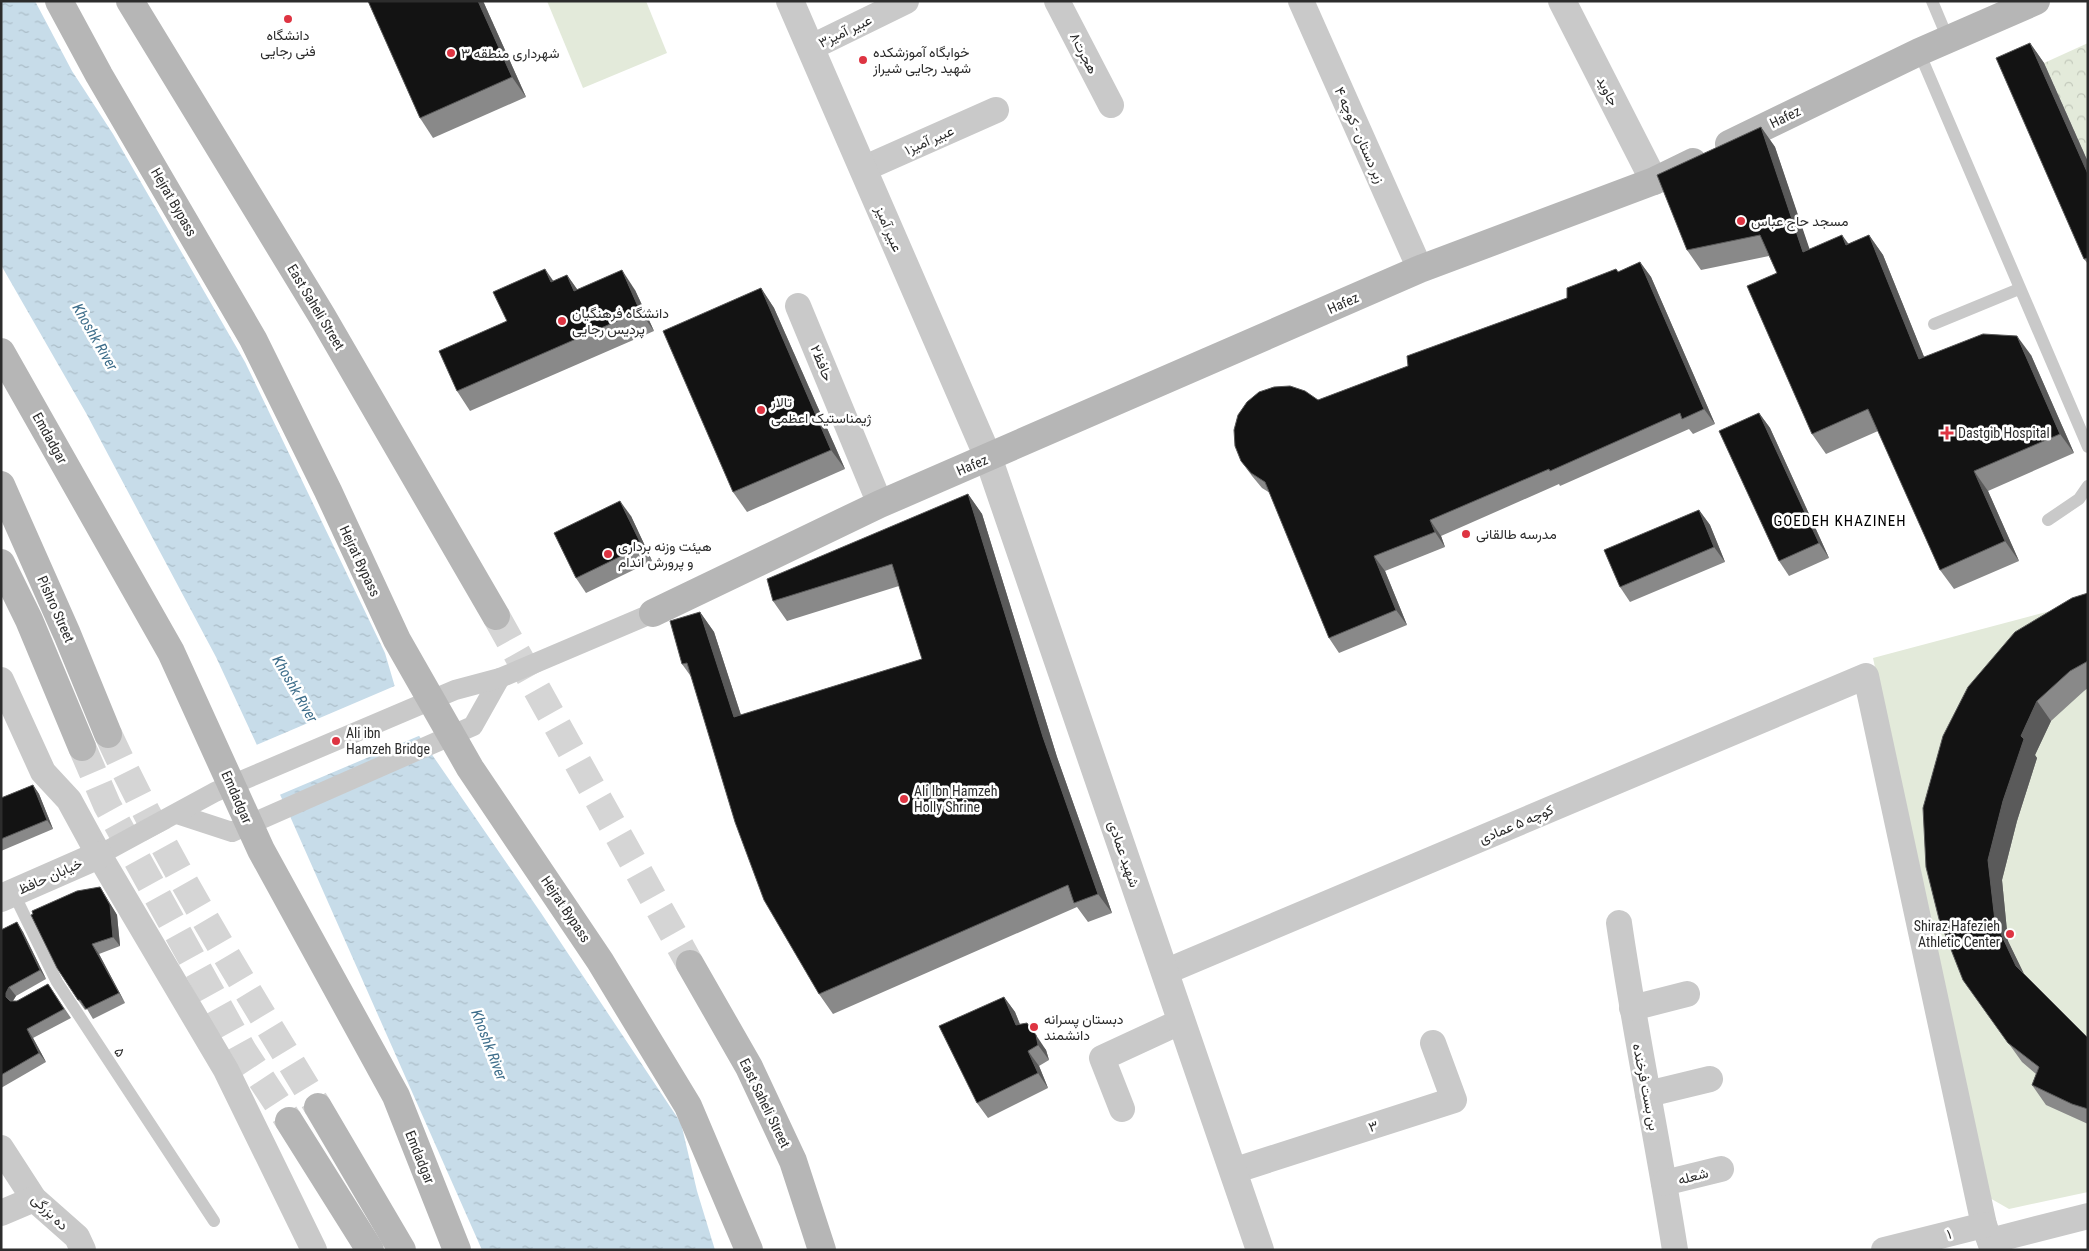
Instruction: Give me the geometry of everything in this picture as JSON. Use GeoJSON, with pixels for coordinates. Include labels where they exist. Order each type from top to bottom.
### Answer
{"type":"FeatureCollection","features":[{"type":"Feature","properties":{"kind":"main road","name":"Hejrat Bypass"},"geometry":{"type":"LineString","coordinates":[[59,1],[100,76],[253,339],[328,491],[396,640],[470,768],[600,961],[688,1106],[749,1250]]}},
{"type":"Feature","properties":{"kind":"main road","name":"East Saheli Street"},"geometry":{"type":"LineString","coordinates":[[130,1],[318,308],[496,616]]}},
{"type":"Feature","properties":{"kind":"main road","name":"Hafez"},"geometry":{"type":"LineString","coordinates":[[653,613],[880,504],[1420,269],[1654,181],[1918,52],[2036,1]]}},
{"type":"Feature","properties":{"kind":"main road","name":"Emdadgar"},"geometry":{"type":"LineString","coordinates":[[1,352],[171,652],[261,850],[396,1096],[456,1250]]}},
{"type":"Feature","properties":{"kind":"main road","name":"Pishro Street"},"geometry":{"type":"LineString","coordinates":[[1,485],[67,634],[108,734]]}},
{"type":"Feature","properties":{"kind":"main road","name":"Pishro Street"},"geometry":{"type":"LineString","coordinates":[[1,563],[29,620],[82,747]]}},
{"type":"Feature","properties":{"kind":"main road","name":"East Saheli Street"},"geometry":{"type":"LineString","coordinates":[[690,964],[749,1067],[793,1161],[822,1250]]}},
{"type":"Feature","properties":{"kind":"main road"},"geometry":{"type":"LineString","coordinates":[[318,1107],[402,1250]]}},
{"type":"Feature","properties":{"kind":"main road"},"geometry":{"type":"LineString","coordinates":[[289,1121],[370,1250]]}},
{"type":"Feature","properties":{"kind":"street","name":"عبیر آمیز"},"geometry":{"type":"LineString","coordinates":[[790,1],[988,457]]}},
{"type":"Feature","properties":{"kind":"street","name":"۳عبیر آمیز"},"geometry":{"type":"LineString","coordinates":[[810,48],[906,1]]}},
{"type":"Feature","properties":{"kind":"street","name":"هجرت۸"},"geometry":{"type":"LineString","coordinates":[[1058,1],[1111,105]]}},
{"type":"Feature","properties":{"kind":"street","name":"زبر دستان - کوچه ۴"},"geometry":{"type":"LineString","coordinates":[[1301,1],[1420,269]]}},
{"type":"Feature","properties":{"kind":"street","name":"جاوید"},"geometry":{"type":"LineString","coordinates":[[1562,1],[1654,181]]}},
{"type":"Feature","properties":{"kind":"street","name":"۱عبیر آمیز"},"geometry":{"type":"LineString","coordinates":[[863,169],[996,110]]}},
{"type":"Feature","properties":{"kind":"street","name":"۲حافظ"},"geometry":{"type":"LineString","coordinates":[[798,306],[880,504]]}},
{"type":"Feature","properties":{"kind":"street","name":"شهید عمادی"},"geometry":{"type":"LineString","coordinates":[[988,457],[1260,1250]]}},
{"type":"Feature","properties":{"kind":"street"},"geometry":{"type":"LineString","coordinates":[[99,855],[178,814],[215,792],[455,690],[500,678],[653,613]]}},
{"type":"Feature","properties":{"kind":"street","name":"کوچه ۵ عمادی"},"geometry":{"type":"LineString","coordinates":[[1165,972],[1866,676],[1989,1238]]}},
{"type":"Feature","properties":{"kind":"street"},"geometry":{"type":"LineString","coordinates":[[178,814],[232,832],[473,726],[500,678]]}},
{"type":"Feature","properties":{"kind":"street"},"geometry":{"type":"LineString","coordinates":[[1,680],[43,772],[69,800],[99,855],[226,1070],[314,1250]]}},
{"type":"Feature","properties":{"kind":"street","name":"خیابان حافظ"},"geometry":{"type":"LineString","coordinates":[[7,895],[99,855]]}},
{"type":"Feature","properties":{"kind":"street","name":"بن بست فرخنده"},"geometry":{"type":"LineString","coordinates":[[1619,923],[1632,1008],[1675,1250]]}},
{"type":"Feature","properties":{"kind":"street"},"geometry":{"type":"LineString","coordinates":[[1632,1008],[1687,994]]}},
{"type":"Feature","properties":{"kind":"street"},"geometry":{"type":"LineString","coordinates":[[1122,1109],[1102,1058],[1182,1021]]}},
{"type":"Feature","properties":{"kind":"street","name":"۳"},"geometry":{"type":"LineString","coordinates":[[1233,1171],[1454,1100],[1433,1043]]}},
{"type":"Feature","properties":{"kind":"street"},"geometry":{"type":"LineString","coordinates":[[1648,1094],[1710,1079]]}},
{"type":"Feature","properties":{"kind":"street","name":"ده بزرگی"},"geometry":{"type":"LineString","coordinates":[[1,1148],[34,1199],[77,1238],[82,1250]]}},
{"type":"Feature","properties":{"kind":"street","name":"شعله"},"geometry":{"type":"LineString","coordinates":[[1664,1183],[1721,1168]]}},
{"type":"Feature","properties":{"kind":"street"},"geometry":{"type":"LineString","coordinates":[[1,1213],[34,1199]]}},
{"type":"Feature","properties":{"kind":"street","name":"۱"},"geometry":{"type":"LineString","coordinates":[[1884,1250],[1989,1238],[2088,1216]]}},
{"type":"Feature","properties":{"kind":"lane"},"geometry":{"type":"LineString","coordinates":[[1932,1],[1948,40]]}},
{"type":"Feature","properties":{"kind":"lane"},"geometry":{"type":"LineString","coordinates":[[1918,52],[2088,447]]}},
{"type":"Feature","properties":{"kind":"lane"},"geometry":{"type":"LineString","coordinates":[[1934,324],[2019,289]]}},
{"type":"Feature","properties":{"kind":"lane"},"geometry":{"type":"LineString","coordinates":[[2048,520],[2079,499],[2088,486]]}},
{"type":"Feature","properties":{"kind":"lane","name":"۵"},"geometry":{"type":"LineString","coordinates":[[7,895],[57,982],[214,1221]]}},
{"type":"Feature","properties":{"kind":"lane"},"geometry":{"type":"LineString","coordinates":[[42,990],[57,982]]}},
{"type":"Feature","properties":{"kind":"green space"},"geometry":{"type":"Polygon","coordinates":[[[547,1],[646,1],[667,53],[583,88],[547,1]]]}},
{"type":"Feature","properties":{"kind":"green space"},"geometry":{"type":"Polygon","coordinates":[[[2088,43],[2088,162],[2044,63],[2088,43]]]}},
{"type":"Feature","properties":{"kind":"green space","name":"Shiraz Hafezieh Athletic Center"},"geometry":{"type":"Polygon","coordinates":[[[2088,601],[2088,1192],[2009,1209],[1988,1197],[1873,658],[2088,601]]]}},
{"type":"Feature","properties":{"kind":"water","name":"Khoshk River"},"geometry":{"type":"Polygon","coordinates":[[[1,1],[35,1],[72,71],[113,134],[245,362],[385,653],[402,711],[541,913],[681,1123],[697,1191],[715,1250],[482,1250],[289,814],[216,657],[86,413],[1,265],[1,1]]]}},
{"type":"Feature","properties":{"kind":"pier"},"geometry":{"type":"Polygon","coordinates":[[[397,685],[404,710],[421,735],[277,796],[254,746],[397,685]]]}},
{"type":"Feature","properties":{"kind":"building","name":"شهرداری منطقه ۳"},"geometry":{"type":"Polygon","coordinates":[[[368,1],[478,1],[512,77],[420,118],[368,1]]]}},
{"type":"Feature","properties":{"kind":"building"},"geometry":{"type":"Polygon","coordinates":[[[2030,43],[2088,174],[2088,258],[2084,259],[1996,58],[2030,43]]]}},
{"type":"Feature","properties":{"kind":"building"},"geometry":{"type":"Polygon","coordinates":[[[1761,127],[1803,252],[1842,235],[1846,245],[1869,235],[1919,359],[1983,334],[2017,336],[2060,434],[1974,471],[2005,541],[1940,570],[1868,409],[1812,434],[1747,286],[1777,273],[1760,235],[1687,250],[1657,175],[1761,127]]]}},
{"type":"Feature","properties":{"kind":"building"},"geometry":{"type":"Polygon","coordinates":[[[1640,262],[1704,409],[1682,419],[1680,413],[1550,471],[1549,469],[1430,520],[1435,532],[1374,556],[1396,610],[1329,638],[1265,482],[1251,473],[1241,461],[1235,446],[1234,430],[1238,415],[1247,402],[1259,392],[1274,387],[1290,386],[1305,391],[1318,400],[1408,366],[1407,356],[1567,298],[1567,288],[1616,269],[1618,272],[1640,262]]]}},
{"type":"Feature","properties":{"kind":"building"},"geometry":{"type":"Polygon","coordinates":[[[545,269],[551,282],[567,275],[574,291],[622,270],[640,311],[457,391],[439,351],[507,321],[493,292],[545,269]]]}},
{"type":"Feature","properties":{"kind":"building","name":"تالار ژیمناستیک اعظمی"},"geometry":{"type":"Polygon","coordinates":[[[761,288],[831,450],[733,492],[663,331],[761,288]]]}},
{"type":"Feature","properties":{"kind":"building"},"geometry":{"type":"Polygon","coordinates":[[[1759,413],[1819,543],[1779,561],[1719,431],[1759,413]]]}},
{"type":"Feature","properties":{"kind":"building","name":"Ali Ibn Hamzeh Holly Shrine"},"geometry":{"type":"Polygon","coordinates":[[[968,494],[1043,737],[1098,894],[1074,903],[1068,885],[819,994],[764,900],[735,822],[687,663],[682,664],[670,621],[700,612],[734,717],[922,659],[892,564],[773,601],[767,579],[968,494]]]}},
{"type":"Feature","properties":{"kind":"building","name":"هیئت وزنه برداری و پرورش اندام"},"geometry":{"type":"Polygon","coordinates":[[[620,501],[642,546],[576,578],[554,533],[620,501]]]}},
{"type":"Feature","properties":{"kind":"building"},"geometry":{"type":"Polygon","coordinates":[[[1699,510],[1714,547],[1620,587],[1604,550],[1699,510]]]}},
{"type":"Feature","properties":{"kind":"building"},"geometry":{"type":"Polygon","coordinates":[[[2088,593],[2088,661],[2070,671],[2037,701],[2021,736],[2024,739],[2003,801],[1988,860],[1995,921],[2016,966],[2088,1038],[2088,1109],[2072,1104],[2032,1085],[2039,1067],[2008,1043],[1963,980],[1939,919],[1926,867],[1923,808],[1943,736],[1968,687],[2015,632],[2072,598],[2088,593]]]}},
{"type":"Feature","properties":{"kind":"building"},"geometry":{"type":"Polygon","coordinates":[[[33,785],[47,820],[1,839],[1,798],[33,785]]]}},
{"type":"Feature","properties":{"kind":"building"},"geometry":{"type":"Polygon","coordinates":[[[100,887],[110,905],[113,937],[92,944],[119,993],[86,1009],[57,968],[31,915],[33,914],[32,911],[77,891],[100,887]]]}},
{"type":"Feature","properties":{"kind":"building"},"geometry":{"type":"Polygon","coordinates":[[[17,922],[40,970],[9,987],[6,997],[10,1001],[17,1001],[48,984],[64,1009],[27,1029],[39,1053],[1,1075],[1,930],[17,922]]]}},
{"type":"Feature","properties":{"kind":"building"},"geometry":{"type":"Polygon","coordinates":[[[1004,997],[1016,1025],[1027,1023],[1036,1035],[1038,1045],[1028,1051],[1038,1073],[977,1103],[939,1026],[1004,997]]]}},
{"type":"Feature","properties":{"kind":"tunnel"},"geometry":{"type":"LineString","coordinates":[[496,616],[690,964]]}},
{"type":"Feature","properties":{"kind":"tunnel"},"geometry":{"type":"LineString","coordinates":[[108,734],[181,877],[318,1107]]}},
{"type":"Feature","properties":{"kind":"tunnel"},"geometry":{"type":"LineString","coordinates":[[82,747],[107,805],[243,1051],[289,1121]]}},
{"type":"Feature","properties":{"kind":"place","name":"دانشگاه فنی رجایی"},"geometry":{"type":"Point","coordinates":[288,19]}},
{"type":"Feature","properties":{"kind":"place","name":"شهرداری منطقه ۳"},"geometry":{"type":"Point","coordinates":[451,53]}},
{"type":"Feature","properties":{"kind":"place","name":"خوابگاه آموزشکده شهید رجایی شیراز"},"geometry":{"type":"Point","coordinates":[863,60]}},
{"type":"Feature","properties":{"kind":"place","name":"مسجد حاج عباس"},"geometry":{"type":"Point","coordinates":[1741,221]}},
{"type":"Feature","properties":{"kind":"place","name":"دانشگاه فرهنگیان پردیس رجایی"},"geometry":{"type":"Point","coordinates":[562,321]}},
{"type":"Feature","properties":{"kind":"place","name":"تالار ژیمناستیک اعظمی"},"geometry":{"type":"Point","coordinates":[761,410]}},
{"type":"Feature","properties":{"kind":"place","name":"Dastgib Hospital"},"geometry":{"type":"Point","coordinates":[1947,433]}},
{"type":"Feature","properties":{"kind":"place","name":"مدرسه طالقانی"},"geometry":{"type":"Point","coordinates":[1466,534]}},
{"type":"Feature","properties":{"kind":"place","name":"هیئت وزنه برداری و پرورش اندام"},"geometry":{"type":"Point","coordinates":[608,554]}},
{"type":"Feature","properties":{"kind":"place","name":"Ali ibn Hamzeh Bridge"},"geometry":{"type":"Point","coordinates":[336,741]}},
{"type":"Feature","properties":{"kind":"place","name":"Ali Ibn Hamzeh Holly Shrine"},"geometry":{"type":"Point","coordinates":[904,799]}},
{"type":"Feature","properties":{"kind":"place","name":"Shiraz Hafezieh Athletic Center"},"geometry":{"type":"Point","coordinates":[2010,934]}},
{"type":"Feature","properties":{"kind":"place","name":"دبستان پسرانه دانشمند"},"geometry":{"type":"Point","coordinates":[1034,1027]}},
{"type":"Feature","properties":{"kind":"district","name":"GOEDEH KHAZINEH"},"geometry":{"type":"Point","coordinates":[1840,521]}}]}
